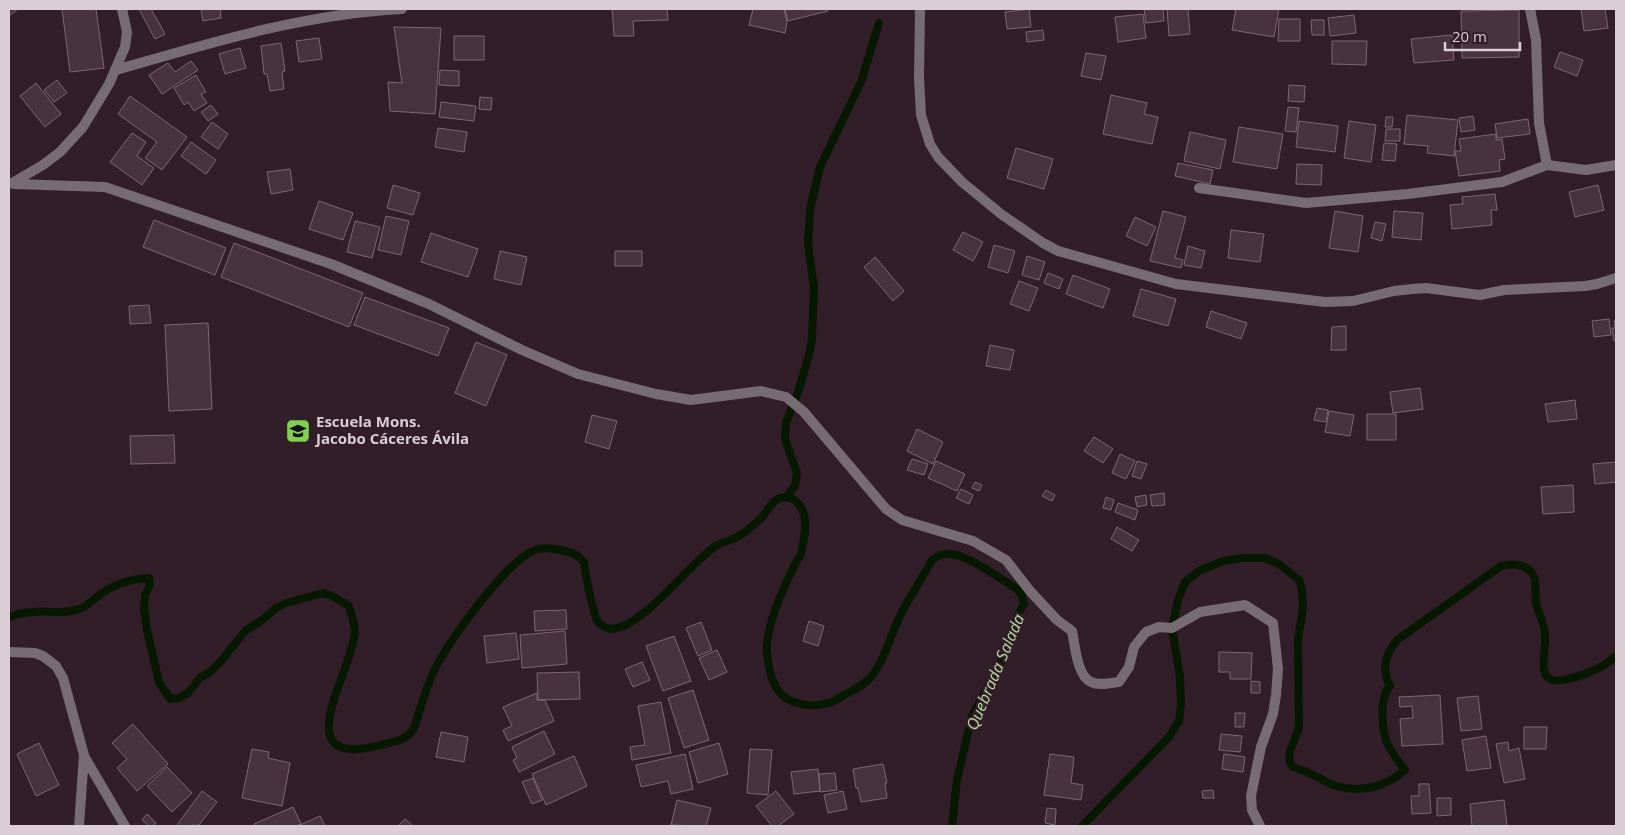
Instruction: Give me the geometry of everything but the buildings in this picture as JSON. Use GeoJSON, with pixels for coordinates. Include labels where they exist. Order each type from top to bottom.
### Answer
{"type":"FeatureCollection","features":[{"type":"Feature","properties":{"kind":"street"},"geometry":{"type":"LineString","coordinates":[[11,184],[43,165],[60,152],[83,126],[116,70],[125,47],[127,32],[122,9]]}},
{"type":"Feature","properties":{"kind":"street"},"geometry":{"type":"LineString","coordinates":[[116,70],[221,40],[298,22],[402,9]]}},
{"type":"Feature","properties":{"kind":"street"},"geometry":{"type":"LineString","coordinates":[[920,9],[919,78],[921,115],[930,144],[938,157],[962,182],[1001,214],[1058,251],[1176,284],[1324,302],[1354,301],[1394,291],[1426,288],[1480,295],[1504,290],[1585,286],[1604,283],[1616,278]]}},
{"type":"Feature","properties":{"kind":"street"},"geometry":{"type":"LineString","coordinates":[[1530,9],[1536,40],[1539,123],[1547,165]]}},
{"type":"Feature","properties":{"kind":"street"},"geometry":{"type":"LineString","coordinates":[[1199,188],[1306,203],[1408,194],[1502,182],[1547,165],[1586,170],[1616,165]]}},
{"type":"Feature","properties":{"kind":"street"},"geometry":{"type":"LineString","coordinates":[[11,184],[105,187],[349,272],[429,304],[522,350],[578,374],[656,394],[691,400],[761,391],[786,398],[802,410],[886,509],[902,520],[973,541],[1006,560],[1030,591],[1057,620],[1072,631],[1081,671],[1084,677],[1092,683],[1119,682],[1128,667],[1134,647],[1146,632],[1159,627],[1172,628],[1200,612],[1245,605],[1273,624],[1278,669],[1273,714],[1261,747],[1251,796],[1252,810],[1260,826]]}},
{"type":"Feature","properties":{"kind":"street"},"geometry":{"type":"LineString","coordinates":[[9,652],[36,653],[56,666],[63,678],[84,755],[125,826]]}},
{"type":"Feature","properties":{"kind":"street"},"geometry":{"type":"LineString","coordinates":[[79,826],[84,755]]}},
{"type":"Feature","properties":{"kind":"waterway"},"geometry":{"type":"LineString","coordinates":[[786,497],[795,486],[797,473],[785,439],[786,423],[798,392],[812,339],[814,287],[808,245],[810,209],[820,167],[861,82],[879,23]]}},
{"type":"Feature","properties":{"kind":"waterway","name":"Quebrada Salada"},"geometry":{"type":"LineString","coordinates":[[9,617],[29,612],[73,611],[85,606],[106,590],[130,581],[149,578],[150,585],[145,595],[144,608],[147,630],[159,682],[170,699],[179,698],[188,693],[200,678],[210,672],[221,661],[246,630],[261,621],[276,608],[286,603],[323,593],[332,596],[349,606],[355,632],[351,651],[330,714],[329,732],[335,744],[352,749],[381,745],[408,736],[414,728],[426,689],[443,654],[481,600],[526,555],[538,549],[548,548],[568,552],[580,558],[584,562],[598,622],[607,628],[619,628],[633,621],[648,609],[717,545],[735,538],[746,531],[762,517],[777,499],[789,498],[800,505],[805,519],[805,535],[800,557],[787,581],[772,618],[767,642],[767,653],[770,671],[777,689],[793,702],[808,705],[829,703],[856,689],[868,680],[880,663],[907,602],[932,560],[939,556],[951,554],[967,559],[985,568],[1017,589],[1022,596],[1024,604],[1018,614],[1001,661],[972,716],[957,780],[952,826]]}},
{"type":"Feature","properties":{"kind":"waterway","name":"Quebrada Salada"},"geometry":{"type":"LineString","coordinates":[[1082,826],[1169,737],[1179,721],[1181,705],[1180,677],[1172,628],[1178,600],[1185,582],[1199,571],[1223,561],[1242,558],[1265,558],[1279,564],[1299,580],[1302,589],[1303,608],[1298,640],[1299,728],[1290,751],[1289,761],[1293,767],[1336,786],[1355,789],[1373,787],[1390,781],[1405,770],[1395,757],[1385,737],[1382,713],[1384,698],[1390,686],[1385,668],[1387,657],[1397,640],[1501,566],[1521,566],[1533,575],[1536,603],[1545,633],[1544,669],[1546,675],[1551,679],[1559,680],[1584,674],[1601,667],[1616,656]]}},
{"type":"Feature","properties":{"kind":"place","name":"Escuela Mons. Jacobo Cáceres Ávila"},"geometry":{"type":"Point","coordinates":[298,431]}}]}
